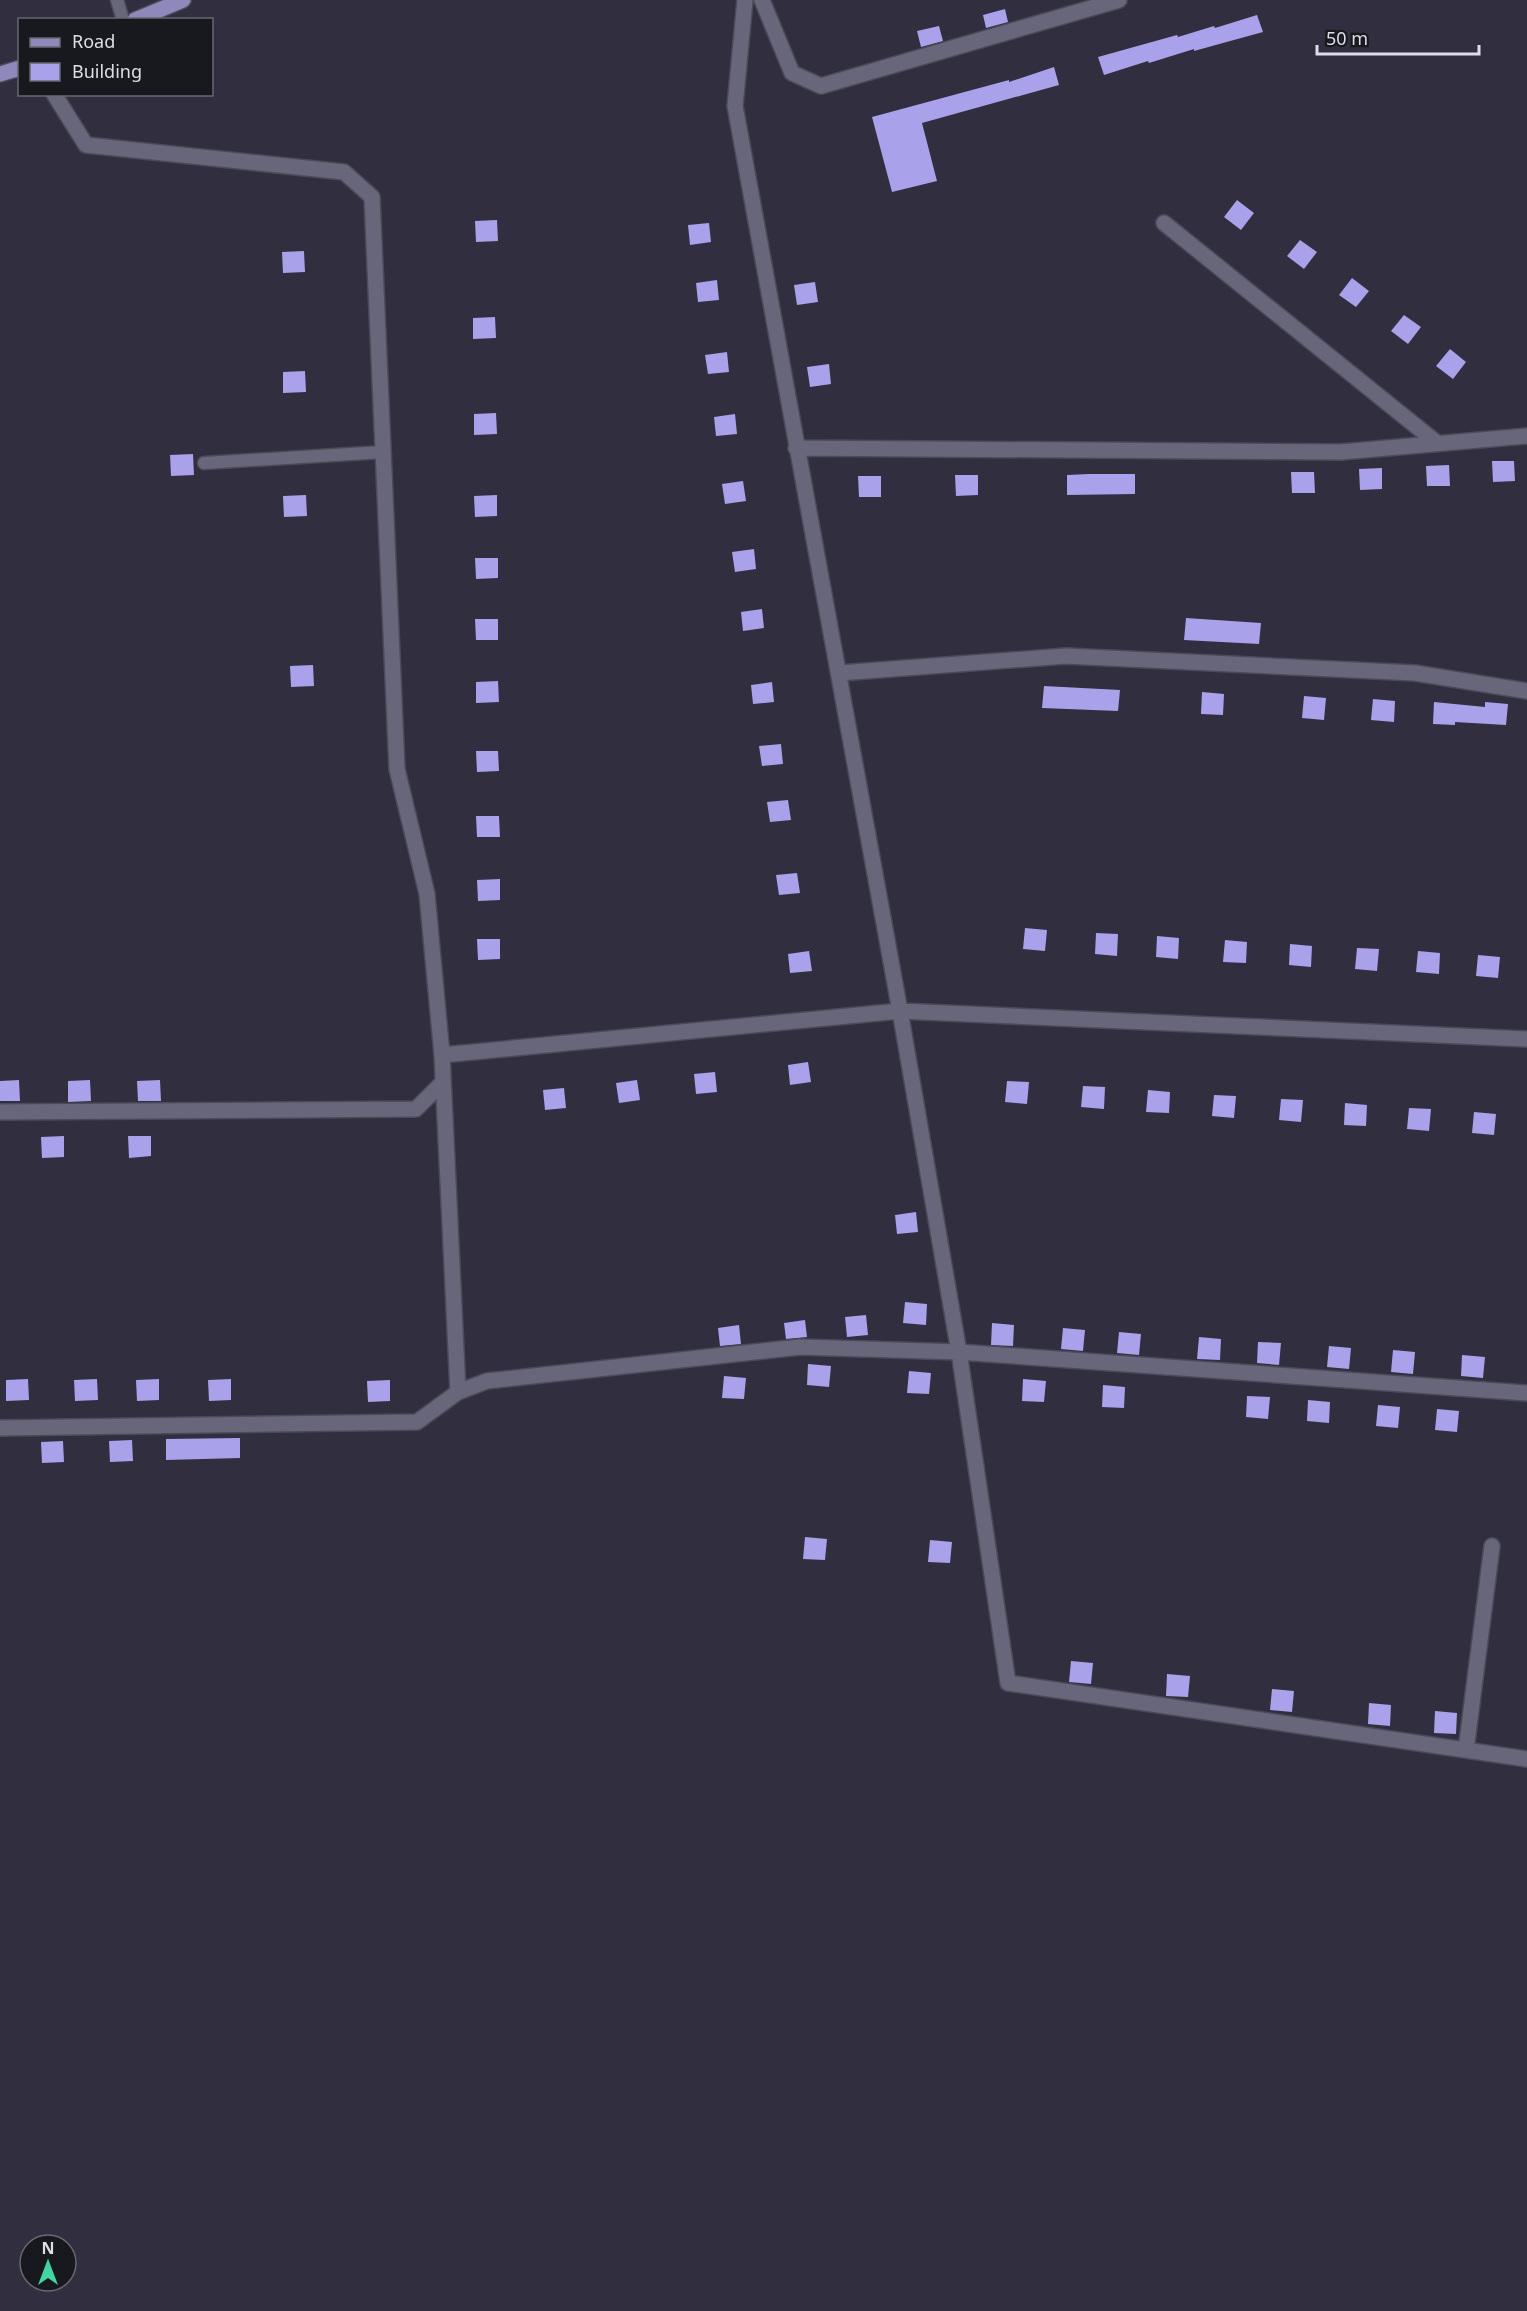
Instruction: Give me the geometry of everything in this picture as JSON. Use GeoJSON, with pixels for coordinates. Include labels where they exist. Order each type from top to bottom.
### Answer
{"type":"FeatureCollection","features":[{"type":"Feature","properties":{"kind":"main road"},"geometry":{"type":"LineString","coordinates":[[140,18],[183,0]]}},
{"type":"Feature","properties":{"kind":"main road"},"geometry":{"type":"LineString","coordinates":[[0,74],[18,69]]}},
{"type":"Feature","properties":{"kind":"street"},"geometry":{"type":"LineString","coordinates":[[745,0],[735,106],[900,1011],[959,1352],[1008,1683],[1527,1759]]}},
{"type":"Feature","properties":{"kind":"street"},"geometry":{"type":"LineString","coordinates":[[762,0],[792,73],[821,86],[1119,0]]}},
{"type":"Feature","properties":{"kind":"street"},"geometry":{"type":"LineString","coordinates":[[55,96],[86,145],[344,172],[372,197],[397,769],[427,894],[442,1055],[458,1392]]}},
{"type":"Feature","properties":{"kind":"street"},"geometry":{"type":"LineString","coordinates":[[1164,223],[1437,443]]}},
{"type":"Feature","properties":{"kind":"street"},"geometry":{"type":"LineString","coordinates":[[796,448],[1341,452],[1527,436]]}},
{"type":"Feature","properties":{"kind":"street"},"geometry":{"type":"LineString","coordinates":[[839,673],[1066,656],[1415,673],[1527,691]]}},
{"type":"Feature","properties":{"kind":"street"},"geometry":{"type":"LineString","coordinates":[[442,1055],[900,1011],[1527,1039]]}},
{"type":"Feature","properties":{"kind":"street"},"geometry":{"type":"LineString","coordinates":[[0,1112],[416,1109],[442,1083]]}},
{"type":"Feature","properties":{"kind":"street"},"geometry":{"type":"LineString","coordinates":[[0,1428],[417,1422],[458,1392],[487,1382],[801,1347],[959,1352],[1527,1393]]}},
{"type":"Feature","properties":{"kind":"street"},"geometry":{"type":"LineString","coordinates":[[1466,1750],[1492,1546]]}},
{"type":"Feature","properties":{"kind":"lane"},"geometry":{"type":"LineString","coordinates":[[117,0],[122,18]]}},
{"type":"Feature","properties":{"kind":"lane"},"geometry":{"type":"LineString","coordinates":[[204,463],[383,452]]}},
{"type":"Feature","properties":{"kind":"building"},"geometry":{"type":"Polygon","coordinates":[[[1005,9],[1008,22],[986,28],[983,15],[1005,9]]]}},
{"type":"Feature","properties":{"kind":"building"},"geometry":{"type":"Polygon","coordinates":[[[1257,15],[1263,32],[1149,63],[1148,61],[1104,75],[1098,57],[1177,35],[1178,37],[1214,26],[1215,28],[1257,15]]]}},
{"type":"Feature","properties":{"kind":"building"},"geometry":{"type":"Polygon","coordinates":[[[939,26],[943,41],[921,47],[917,31],[939,26]]]}},
{"type":"Feature","properties":{"kind":"building"},"geometry":{"type":"Polygon","coordinates":[[[1054,67],[1059,85],[922,123],[937,181],[892,192],[872,117],[1009,80],[1009,82],[1054,67]]]}},
{"type":"Feature","properties":{"kind":"building"},"geometry":{"type":"Polygon","coordinates":[[[1237,200],[1254,213],[1241,230],[1224,217],[1237,200]]]}},
{"type":"Feature","properties":{"kind":"building"},"geometry":{"type":"Polygon","coordinates":[[[497,220],[498,241],[476,242],[475,221],[497,220]]]}},
{"type":"Feature","properties":{"kind":"building"},"geometry":{"type":"Polygon","coordinates":[[[709,223],[711,242],[690,245],[688,225],[709,223]]]}},
{"type":"Feature","properties":{"kind":"building"},"geometry":{"type":"Polygon","coordinates":[[[1300,240],[1317,252],[1304,269],[1287,256],[1300,240]]]}},
{"type":"Feature","properties":{"kind":"building"},"geometry":{"type":"Polygon","coordinates":[[[304,251],[305,272],[283,273],[282,252],[304,251]]]}},
{"type":"Feature","properties":{"kind":"building"},"geometry":{"type":"Polygon","coordinates":[[[1352,278],[1369,291],[1356,307],[1339,295],[1352,278]]]}},
{"type":"Feature","properties":{"kind":"building"},"geometry":{"type":"Polygon","coordinates":[[[717,280],[719,300],[698,302],[696,283],[717,280]]]}},
{"type":"Feature","properties":{"kind":"building"},"geometry":{"type":"Polygon","coordinates":[[[815,282],[818,302],[797,305],[794,285],[815,282]]]}},
{"type":"Feature","properties":{"kind":"building"},"geometry":{"type":"Polygon","coordinates":[[[1404,315],[1421,327],[1408,344],[1391,331],[1404,315]]]}},
{"type":"Feature","properties":{"kind":"building"},"geometry":{"type":"Polygon","coordinates":[[[495,317],[496,338],[473,339],[473,318],[495,317]]]}},
{"type":"Feature","properties":{"kind":"building"},"geometry":{"type":"Polygon","coordinates":[[[1450,349],[1466,362],[1453,379],[1436,366],[1450,349]]]}},
{"type":"Feature","properties":{"kind":"building"},"geometry":{"type":"Polygon","coordinates":[[[727,352],[729,372],[708,374],[705,355],[727,352]]]}},
{"type":"Feature","properties":{"kind":"building"},"geometry":{"type":"Polygon","coordinates":[[[829,364],[831,384],[810,387],[807,367],[829,364]]]}},
{"type":"Feature","properties":{"kind":"building"},"geometry":{"type":"Polygon","coordinates":[[[305,371],[306,392],[283,393],[283,372],[305,371]]]}},
{"type":"Feature","properties":{"kind":"building"},"geometry":{"type":"Polygon","coordinates":[[[496,413],[497,434],[474,435],[474,414],[496,413]]]}},
{"type":"Feature","properties":{"kind":"building"},"geometry":{"type":"Polygon","coordinates":[[[735,414],[737,434],[716,436],[714,417],[735,414]]]}},
{"type":"Feature","properties":{"kind":"building"},"geometry":{"type":"Polygon","coordinates":[[[193,454],[194,475],[171,476],[170,455],[193,454]]]}},
{"type":"Feature","properties":{"kind":"building"},"geometry":{"type":"Polygon","coordinates":[[[1492,461],[1514,461],[1515,481],[1493,482],[1492,461]]]}},
{"type":"Feature","properties":{"kind":"building"},"geometry":{"type":"Polygon","coordinates":[[[1449,465],[1450,486],[1427,486],[1426,466],[1449,465]]]}},
{"type":"Feature","properties":{"kind":"building"},"geometry":{"type":"Polygon","coordinates":[[[1382,468],[1382,489],[1360,490],[1359,469],[1382,468]]]}},
{"type":"Feature","properties":{"kind":"building"},"geometry":{"type":"Polygon","coordinates":[[[1291,472],[1314,472],[1315,493],[1292,493],[1291,472]]]}},
{"type":"Feature","properties":{"kind":"building"},"geometry":{"type":"Polygon","coordinates":[[[1135,474],[1135,494],[1067,495],[1067,475],[1135,474]]]}},
{"type":"Feature","properties":{"kind":"building"},"geometry":{"type":"Polygon","coordinates":[[[955,475],[978,475],[978,495],[956,496],[955,475]]]}},
{"type":"Feature","properties":{"kind":"building"},"geometry":{"type":"Polygon","coordinates":[[[858,476],[881,476],[881,497],[859,497],[858,476]]]}},
{"type":"Feature","properties":{"kind":"building"},"geometry":{"type":"Polygon","coordinates":[[[743,481],[746,501],[725,504],[722,484],[743,481]]]}},
{"type":"Feature","properties":{"kind":"building"},"geometry":{"type":"Polygon","coordinates":[[[306,495],[307,516],[284,517],[283,496],[306,495]]]}},
{"type":"Feature","properties":{"kind":"building"},"geometry":{"type":"Polygon","coordinates":[[[497,495],[497,516],[475,517],[474,496],[497,495]]]}},
{"type":"Feature","properties":{"kind":"building"},"geometry":{"type":"Polygon","coordinates":[[[754,549],[756,569],[735,572],[732,552],[754,549]]]}},
{"type":"Feature","properties":{"kind":"building"},"geometry":{"type":"Polygon","coordinates":[[[475,558],[498,558],[498,578],[476,579],[475,558]]]}},
{"type":"Feature","properties":{"kind":"building"},"geometry":{"type":"Polygon","coordinates":[[[762,609],[764,628],[743,631],[741,612],[762,609]]]}},
{"type":"Feature","properties":{"kind":"building"},"geometry":{"type":"Polygon","coordinates":[[[1186,618],[1261,623],[1259,644],[1184,640],[1186,618]]]}},
{"type":"Feature","properties":{"kind":"building"},"geometry":{"type":"Polygon","coordinates":[[[475,619],[498,619],[498,640],[476,640],[475,619]]]}},
{"type":"Feature","properties":{"kind":"building"},"geometry":{"type":"Polygon","coordinates":[[[313,665],[314,686],[291,687],[290,666],[313,665]]]}},
{"type":"Feature","properties":{"kind":"building"},"geometry":{"type":"Polygon","coordinates":[[[498,681],[499,702],[476,703],[476,682],[498,681]]]}},
{"type":"Feature","properties":{"kind":"building"},"geometry":{"type":"Polygon","coordinates":[[[772,682],[774,702],[753,704],[751,685],[772,682]]]}},
{"type":"Feature","properties":{"kind":"building"},"geometry":{"type":"Polygon","coordinates":[[[1044,686],[1120,690],[1118,711],[1042,708],[1044,686]]]}},
{"type":"Feature","properties":{"kind":"building"},"geometry":{"type":"Polygon","coordinates":[[[1202,692],[1224,694],[1223,715],[1201,714],[1202,692]]]}},
{"type":"Feature","properties":{"kind":"building"},"geometry":{"type":"Polygon","coordinates":[[[1304,696],[1326,698],[1324,720],[1302,718],[1304,696]]]}},
{"type":"Feature","properties":{"kind":"building"},"geometry":{"type":"Polygon","coordinates":[[[1373,699],[1395,701],[1394,722],[1371,720],[1373,699]]]}},
{"type":"Feature","properties":{"kind":"building"},"geometry":{"type":"Polygon","coordinates":[[[1434,702],[1485,707],[1485,702],[1508,704],[1506,725],[1455,722],[1455,725],[1433,724],[1434,702]]]}},
{"type":"Feature","properties":{"kind":"building"},"geometry":{"type":"Polygon","coordinates":[[[781,744],[783,764],[762,766],[759,746],[781,744]]]}},
{"type":"Feature","properties":{"kind":"building"},"geometry":{"type":"Polygon","coordinates":[[[476,751],[498,751],[499,771],[477,772],[476,751]]]}},
{"type":"Feature","properties":{"kind":"building"},"geometry":{"type":"Polygon","coordinates":[[[788,800],[791,820],[770,822],[767,802],[788,800]]]}},
{"type":"Feature","properties":{"kind":"building"},"geometry":{"type":"Polygon","coordinates":[[[476,816],[499,816],[500,837],[477,837],[476,816]]]}},
{"type":"Feature","properties":{"kind":"building"},"geometry":{"type":"Polygon","coordinates":[[[797,873],[800,893],[779,895],[776,875],[797,873]]]}},
{"type":"Feature","properties":{"kind":"building"},"geometry":{"type":"Polygon","coordinates":[[[500,879],[500,900],[478,901],[477,880],[500,879]]]}},
{"type":"Feature","properties":{"kind":"building"},"geometry":{"type":"Polygon","coordinates":[[[1025,928],[1047,930],[1045,951],[1023,949],[1025,928]]]}},
{"type":"Feature","properties":{"kind":"building"},"geometry":{"type":"Polygon","coordinates":[[[1096,933],[1118,934],[1117,956],[1095,954],[1096,933]]]}},
{"type":"Feature","properties":{"kind":"building"},"geometry":{"type":"Polygon","coordinates":[[[1157,936],[1179,938],[1178,959],[1156,957],[1157,936]]]}},
{"type":"Feature","properties":{"kind":"building"},"geometry":{"type":"Polygon","coordinates":[[[477,939],[500,939],[500,959],[478,960],[477,939]]]}},
{"type":"Feature","properties":{"kind":"building"},"geometry":{"type":"Polygon","coordinates":[[[1225,940],[1247,942],[1246,963],[1223,962],[1225,940]]]}},
{"type":"Feature","properties":{"kind":"building"},"geometry":{"type":"Polygon","coordinates":[[[1290,944],[1312,946],[1311,967],[1289,965],[1290,944]]]}},
{"type":"Feature","properties":{"kind":"building"},"geometry":{"type":"Polygon","coordinates":[[[1357,948],[1379,949],[1377,971],[1355,969],[1357,948]]]}},
{"type":"Feature","properties":{"kind":"building"},"geometry":{"type":"Polygon","coordinates":[[[809,951],[812,971],[790,973],[788,954],[809,951]]]}},
{"type":"Feature","properties":{"kind":"building"},"geometry":{"type":"Polygon","coordinates":[[[1418,951],[1440,953],[1439,974],[1416,972],[1418,951]]]}},
{"type":"Feature","properties":{"kind":"building"},"geometry":{"type":"Polygon","coordinates":[[[1478,955],[1500,957],[1498,978],[1476,976],[1478,955]]]}},
{"type":"Feature","properties":{"kind":"building"},"geometry":{"type":"Polygon","coordinates":[[[808,1062],[811,1082],[790,1085],[788,1065],[808,1062]]]}},
{"type":"Feature","properties":{"kind":"building"},"geometry":{"type":"Polygon","coordinates":[[[715,1072],[717,1092],[696,1094],[694,1074],[715,1072]]]}},
{"type":"Feature","properties":{"kind":"building"},"geometry":{"type":"Polygon","coordinates":[[[19,1080],[20,1101],[0,1101],[0,1081],[19,1080]]]}},
{"type":"Feature","properties":{"kind":"building"},"geometry":{"type":"Polygon","coordinates":[[[90,1080],[91,1101],[68,1102],[68,1081],[90,1080]]]}},
{"type":"Feature","properties":{"kind":"building"},"geometry":{"type":"Polygon","coordinates":[[[160,1080],[161,1101],[138,1101],[137,1081],[160,1080]]]}},
{"type":"Feature","properties":{"kind":"building"},"geometry":{"type":"Polygon","coordinates":[[[637,1080],[640,1100],[619,1103],[616,1083],[637,1080]]]}},
{"type":"Feature","properties":{"kind":"building"},"geometry":{"type":"Polygon","coordinates":[[[1007,1081],[1029,1082],[1027,1104],[1005,1102],[1007,1081]]]}},
{"type":"Feature","properties":{"kind":"building"},"geometry":{"type":"Polygon","coordinates":[[[1083,1086],[1105,1087],[1104,1109],[1081,1107],[1083,1086]]]}},
{"type":"Feature","properties":{"kind":"building"},"geometry":{"type":"Polygon","coordinates":[[[564,1088],[566,1108],[545,1110],[543,1090],[564,1088]]]}},
{"type":"Feature","properties":{"kind":"building"},"geometry":{"type":"Polygon","coordinates":[[[1148,1090],[1170,1092],[1169,1113],[1146,1112],[1148,1090]]]}},
{"type":"Feature","properties":{"kind":"building"},"geometry":{"type":"Polygon","coordinates":[[[1214,1095],[1236,1096],[1234,1118],[1212,1116],[1214,1095]]]}},
{"type":"Feature","properties":{"kind":"building"},"geometry":{"type":"Polygon","coordinates":[[[1281,1099],[1303,1100],[1301,1122],[1279,1120],[1281,1099]]]}},
{"type":"Feature","properties":{"kind":"building"},"geometry":{"type":"Polygon","coordinates":[[[1345,1103],[1367,1105],[1366,1126],[1344,1125],[1345,1103]]]}},
{"type":"Feature","properties":{"kind":"building"},"geometry":{"type":"Polygon","coordinates":[[[1409,1108],[1431,1109],[1429,1131],[1407,1129],[1409,1108]]]}},
{"type":"Feature","properties":{"kind":"building"},"geometry":{"type":"Polygon","coordinates":[[[1474,1112],[1496,1114],[1494,1135],[1472,1133],[1474,1112]]]}},
{"type":"Feature","properties":{"kind":"building"},"geometry":{"type":"Polygon","coordinates":[[[64,1136],[64,1157],[42,1158],[41,1137],[64,1136]]]}},
{"type":"Feature","properties":{"kind":"building"},"geometry":{"type":"Polygon","coordinates":[[[128,1136],[151,1136],[151,1156],[129,1158],[128,1136]]]}},
{"type":"Feature","properties":{"kind":"building"},"geometry":{"type":"Polygon","coordinates":[[[916,1212],[918,1232],[897,1234],[895,1215],[916,1212]]]}},
{"type":"Feature","properties":{"kind":"building"},"geometry":{"type":"Polygon","coordinates":[[[905,1302],[927,1304],[926,1325],[903,1323],[905,1302]]]}},
{"type":"Feature","properties":{"kind":"building"},"geometry":{"type":"Polygon","coordinates":[[[866,1315],[868,1335],[847,1337],[845,1317],[866,1315]]]}},
{"type":"Feature","properties":{"kind":"building"},"geometry":{"type":"Polygon","coordinates":[[[805,1320],[807,1337],[786,1339],[784,1323],[805,1320]]]}},
{"type":"Feature","properties":{"kind":"building"},"geometry":{"type":"Polygon","coordinates":[[[992,1323],[1014,1325],[1013,1346],[991,1345],[992,1323]]]}},
{"type":"Feature","properties":{"kind":"building"},"geometry":{"type":"Polygon","coordinates":[[[739,1325],[741,1344],[720,1346],[718,1328],[739,1325]]]}},
{"type":"Feature","properties":{"kind":"building"},"geometry":{"type":"Polygon","coordinates":[[[1063,1328],[1085,1330],[1083,1351],[1061,1349],[1063,1328]]]}},
{"type":"Feature","properties":{"kind":"building"},"geometry":{"type":"Polygon","coordinates":[[[1119,1332],[1141,1334],[1139,1355],[1117,1353],[1119,1332]]]}},
{"type":"Feature","properties":{"kind":"building"},"geometry":{"type":"Polygon","coordinates":[[[1199,1337],[1221,1339],[1220,1360],[1197,1359],[1199,1337]]]}},
{"type":"Feature","properties":{"kind":"building"},"geometry":{"type":"Polygon","coordinates":[[[1258,1342],[1281,1343],[1279,1365],[1257,1363],[1258,1342]]]}},
{"type":"Feature","properties":{"kind":"building"},"geometry":{"type":"Polygon","coordinates":[[[1329,1346],[1351,1348],[1349,1369],[1327,1367],[1329,1346]]]}},
{"type":"Feature","properties":{"kind":"building"},"geometry":{"type":"Polygon","coordinates":[[[1393,1350],[1415,1352],[1413,1374],[1391,1372],[1393,1350]]]}},
{"type":"Feature","properties":{"kind":"building"},"geometry":{"type":"Polygon","coordinates":[[[1462,1355],[1485,1357],[1483,1378],[1461,1376],[1462,1355]]]}},
{"type":"Feature","properties":{"kind":"building"},"geometry":{"type":"Polygon","coordinates":[[[808,1364],[831,1366],[829,1387],[807,1385],[808,1364]]]}},
{"type":"Feature","properties":{"kind":"building"},"geometry":{"type":"Polygon","coordinates":[[[909,1371],[931,1373],[929,1394],[907,1393],[909,1371]]]}},
{"type":"Feature","properties":{"kind":"building"},"geometry":{"type":"Polygon","coordinates":[[[724,1376],[746,1378],[744,1399],[722,1398],[724,1376]]]}},
{"type":"Feature","properties":{"kind":"building"},"geometry":{"type":"Polygon","coordinates":[[[28,1379],[29,1400],[6,1401],[6,1380],[28,1379]]]}},
{"type":"Feature","properties":{"kind":"building"},"geometry":{"type":"Polygon","coordinates":[[[97,1379],[98,1400],[75,1401],[74,1380],[97,1379]]]}},
{"type":"Feature","properties":{"kind":"building"},"geometry":{"type":"Polygon","coordinates":[[[159,1379],[159,1400],[137,1401],[136,1380],[159,1379]]]}},
{"type":"Feature","properties":{"kind":"building"},"geometry":{"type":"Polygon","coordinates":[[[231,1379],[231,1400],[209,1401],[208,1380],[231,1379]]]}},
{"type":"Feature","properties":{"kind":"building"},"geometry":{"type":"Polygon","coordinates":[[[1023,1379],[1046,1381],[1044,1402],[1022,1401],[1023,1379]]]}},
{"type":"Feature","properties":{"kind":"building"},"geometry":{"type":"Polygon","coordinates":[[[390,1380],[390,1401],[368,1402],[367,1381],[390,1380]]]}},
{"type":"Feature","properties":{"kind":"building"},"geometry":{"type":"Polygon","coordinates":[[[1103,1385],[1125,1387],[1124,1408],[1102,1407],[1103,1385]]]}},
{"type":"Feature","properties":{"kind":"building"},"geometry":{"type":"Polygon","coordinates":[[[1247,1396],[1270,1397],[1268,1419],[1246,1417],[1247,1396]]]}},
{"type":"Feature","properties":{"kind":"building"},"geometry":{"type":"Polygon","coordinates":[[[1308,1400],[1330,1402],[1329,1423],[1307,1421],[1308,1400]]]}},
{"type":"Feature","properties":{"kind":"building"},"geometry":{"type":"Polygon","coordinates":[[[1378,1405],[1400,1407],[1398,1428],[1376,1426],[1378,1405]]]}},
{"type":"Feature","properties":{"kind":"building"},"geometry":{"type":"Polygon","coordinates":[[[1437,1409],[1459,1411],[1457,1432],[1435,1430],[1437,1409]]]}},
{"type":"Feature","properties":{"kind":"building"},"geometry":{"type":"Polygon","coordinates":[[[240,1438],[240,1458],[166,1460],[166,1439],[240,1438]]]}},
{"type":"Feature","properties":{"kind":"building"},"geometry":{"type":"Polygon","coordinates":[[[132,1440],[133,1461],[110,1462],[109,1441],[132,1440]]]}},
{"type":"Feature","properties":{"kind":"building"},"geometry":{"type":"Polygon","coordinates":[[[63,1441],[64,1462],[42,1463],[41,1442],[63,1441]]]}},
{"type":"Feature","properties":{"kind":"building"},"geometry":{"type":"Polygon","coordinates":[[[805,1537],[827,1539],[825,1560],[803,1559],[805,1537]]]}},
{"type":"Feature","properties":{"kind":"building"},"geometry":{"type":"Polygon","coordinates":[[[930,1540],[952,1542],[950,1563],[928,1562],[930,1540]]]}},
{"type":"Feature","properties":{"kind":"building"},"geometry":{"type":"Polygon","coordinates":[[[1071,1661],[1093,1663],[1091,1684],[1069,1682],[1071,1661]]]}},
{"type":"Feature","properties":{"kind":"building"},"geometry":{"type":"Polygon","coordinates":[[[1167,1674],[1190,1676],[1188,1697],[1166,1696],[1167,1674]]]}},
{"type":"Feature","properties":{"kind":"building"},"geometry":{"type":"Polygon","coordinates":[[[1272,1689],[1294,1691],[1292,1712],[1270,1710],[1272,1689]]]}},
{"type":"Feature","properties":{"kind":"building"},"geometry":{"type":"Polygon","coordinates":[[[1369,1703],[1391,1705],[1390,1726],[1368,1724],[1369,1703]]]}},
{"type":"Feature","properties":{"kind":"building"},"geometry":{"type":"Polygon","coordinates":[[[1435,1711],[1457,1713],[1456,1734],[1434,1733],[1435,1711]]]}}]}
